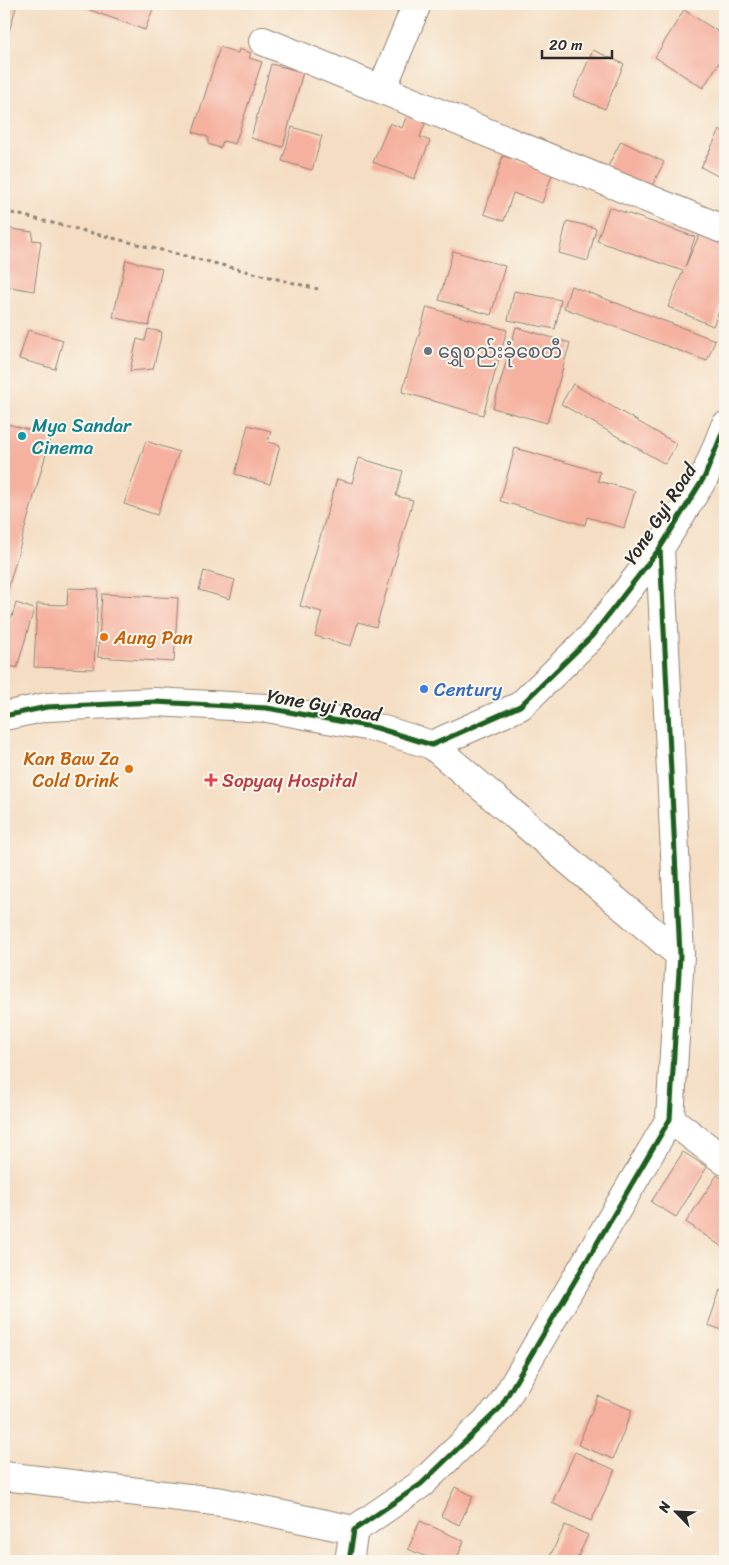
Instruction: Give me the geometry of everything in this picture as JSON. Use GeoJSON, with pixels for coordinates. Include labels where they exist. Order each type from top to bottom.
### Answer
{"type":"FeatureCollection","features":[{"type":"Feature","properties":{"kind":"street"},"geometry":{"type":"LineString","coordinates":[[382,89],[418,4]]}},
{"type":"Feature","properties":{"kind":"street"},"geometry":{"type":"LineString","coordinates":[[263,41],[725,230]]}},
{"type":"Feature","properties":{"kind":"street","name":"Yone Gyi Road"},"geometry":{"type":"LineString","coordinates":[[4,716],[47,707],[155,702],[258,708],[377,728],[432,744],[520,706],[592,636],[715,479],[725,426]]}},
{"type":"Feature","properties":{"kind":"street"},"geometry":{"type":"LineString","coordinates":[[4,1476],[222,1502],[354,1530],[421,1484],[500,1408],[670,1119],[680,955],[660,548]]}},
{"type":"Feature","properties":{"kind":"street"},"geometry":{"type":"LineString","coordinates":[[432,744],[680,955]]}},
{"type":"Feature","properties":{"kind":"street"},"geometry":{"type":"LineString","coordinates":[[670,1119],[725,1161]]}},
{"type":"Feature","properties":{"kind":"street"},"geometry":{"type":"LineString","coordinates":[[350,1561],[354,1530]]}},
{"type":"Feature","properties":{"kind":"path"},"geometry":{"type":"LineString","coordinates":[[4,211],[318,289]]}},
{"type":"Feature","properties":{"kind":"building"},"geometry":{"type":"Polygon","coordinates":[[[4,4],[17,4],[4,49],[4,4]]]}},
{"type":"Feature","properties":{"kind":"building"},"geometry":{"type":"Polygon","coordinates":[[[80,4],[155,4],[145,30],[79,6],[80,4]]]}},
{"type":"Feature","properties":{"kind":"building"},"geometry":{"type":"Polygon","coordinates":[[[372,4],[402,4],[399,12],[372,4]]]}},
{"type":"Feature","properties":{"kind":"building"},"geometry":{"type":"Polygon","coordinates":[[[684,10],[725,36],[725,53],[703,88],[655,57],[684,10]]]}},
{"type":"Feature","properties":{"kind":"building"},"geometry":{"type":"Polygon","coordinates":[[[220,47],[238,53],[239,49],[251,53],[249,58],[262,62],[235,144],[223,141],[220,148],[208,144],[208,137],[193,132],[220,47]]]}},
{"type":"Feature","properties":{"kind":"building"},"geometry":{"type":"Polygon","coordinates":[[[593,50],[624,64],[605,109],[573,96],[593,50]]]}},
{"type":"Feature","properties":{"kind":"building"},"geometry":{"type":"Polygon","coordinates":[[[271,64],[303,72],[283,147],[251,138],[271,64]]]}},
{"type":"Feature","properties":{"kind":"building"},"geometry":{"type":"Polygon","coordinates":[[[408,113],[426,121],[420,137],[430,141],[414,179],[373,162],[390,123],[402,128],[408,113]]]}},
{"type":"Feature","properties":{"kind":"building"},"geometry":{"type":"Polygon","coordinates":[[[292,127],[322,136],[312,170],[282,161],[292,127]]]}},
{"type":"Feature","properties":{"kind":"building"},"geometry":{"type":"Polygon","coordinates":[[[720,130],[725,133],[725,180],[701,167],[720,130]]]}},
{"type":"Feature","properties":{"kind":"building"},"geometry":{"type":"Polygon","coordinates":[[[621,141],[664,162],[649,192],[606,170],[621,141]]]}},
{"type":"Feature","properties":{"kind":"building"},"geometry":{"type":"Polygon","coordinates":[[[503,156],[553,172],[542,203],[513,193],[504,221],[484,214],[503,156]]]}},
{"type":"Feature","properties":{"kind":"building"},"geometry":{"type":"Polygon","coordinates":[[[609,207],[695,237],[685,267],[700,233],[725,243],[725,296],[713,326],[668,307],[683,271],[597,241],[609,207]]]}},
{"type":"Feature","properties":{"kind":"building"},"geometry":{"type":"Polygon","coordinates":[[[567,221],[596,228],[588,261],[559,253],[567,221]]]}},
{"type":"Feature","properties":{"kind":"building"},"geometry":{"type":"Polygon","coordinates":[[[4,228],[33,232],[32,240],[41,241],[34,291],[4,286],[4,228]]]}},
{"type":"Feature","properties":{"kind":"building"},"geometry":{"type":"Polygon","coordinates":[[[453,251],[505,266],[491,315],[439,300],[453,251]]]}},
{"type":"Feature","properties":{"kind":"building"},"geometry":{"type":"Polygon","coordinates":[[[126,260],[162,269],[149,326],[113,317],[126,260]]]}},
{"type":"Feature","properties":{"kind":"building"},"geometry":{"type":"Polygon","coordinates":[[[571,286],[715,340],[707,361],[564,308],[571,286]]]}},
{"type":"Feature","properties":{"kind":"building"},"geometry":{"type":"Polygon","coordinates":[[[514,291],[561,300],[555,329],[508,320],[514,291]]]}},
{"type":"Feature","properties":{"kind":"building"},"geometry":{"type":"Polygon","coordinates":[[[427,307],[507,330],[483,415],[402,392],[427,307]]]}},
{"type":"Feature","properties":{"kind":"building"},"geometry":{"type":"Polygon","coordinates":[[[516,327],[570,343],[547,423],[493,408],[516,327]]]}},
{"type":"Feature","properties":{"kind":"building"},"geometry":{"type":"Polygon","coordinates":[[[148,329],[162,332],[153,369],[130,371],[137,339],[145,341],[148,329]]]}},
{"type":"Feature","properties":{"kind":"building"},"geometry":{"type":"Polygon","coordinates":[[[28,330],[63,340],[55,369],[19,359],[28,330]]]}},
{"type":"Feature","properties":{"kind":"building"},"geometry":{"type":"Polygon","coordinates":[[[573,384],[677,444],[665,464],[561,404],[573,384]]]}},
{"type":"Feature","properties":{"kind":"building"},"geometry":{"type":"Polygon","coordinates":[[[4,423],[51,436],[4,603],[4,423]]]}},
{"type":"Feature","properties":{"kind":"building"},"geometry":{"type":"Polygon","coordinates":[[[248,425],[271,431],[268,442],[280,445],[270,484],[235,474],[248,425]]]}},
{"type":"Feature","properties":{"kind":"building"},"geometry":{"type":"Polygon","coordinates":[[[146,441],[179,452],[157,515],[124,504],[146,441]]]}},
{"type":"Feature","properties":{"kind":"building"},"geometry":{"type":"Polygon","coordinates":[[[515,448],[600,472],[598,481],[635,491],[624,528],[587,517],[585,525],[500,501],[515,448]]]}},
{"type":"Feature","properties":{"kind":"building"},"geometry":{"type":"Polygon","coordinates":[[[359,458],[403,471],[396,496],[413,500],[376,627],[358,622],[351,646],[315,636],[322,612],[300,606],[337,479],[352,483],[359,458]]]}},
{"type":"Feature","properties":{"kind":"building"},"geometry":{"type":"Polygon","coordinates":[[[204,571],[235,580],[230,599],[199,590],[204,571]]]}},
{"type":"Feature","properties":{"kind":"building"},"geometry":{"type":"Polygon","coordinates":[[[68,588],[98,589],[94,669],[34,667],[37,604],[67,605],[68,588]]]}},
{"type":"Feature","properties":{"kind":"building"},"geometry":{"type":"Polygon","coordinates":[[[102,594],[178,598],[174,662],[98,657],[102,594]]]}},
{"type":"Feature","properties":{"kind":"building"},"geometry":{"type":"Polygon","coordinates":[[[16,603],[34,609],[17,668],[4,664],[4,621],[12,617],[16,603]]]}},
{"type":"Feature","properties":{"kind":"building"},"geometry":{"type":"Polygon","coordinates":[[[683,1152],[707,1167],[676,1217],[651,1202],[683,1152]]]}},
{"type":"Feature","properties":{"kind":"building"},"geometry":{"type":"Polygon","coordinates":[[[717,1175],[725,1181],[725,1249],[686,1222],[717,1175]]]}},
{"type":"Feature","properties":{"kind":"building"},"geometry":{"type":"Polygon","coordinates":[[[720,1290],[725,1292],[725,1331],[708,1325],[720,1290]]]}},
{"type":"Feature","properties":{"kind":"building"},"geometry":{"type":"Polygon","coordinates":[[[598,1396],[632,1410],[613,1459],[578,1445],[598,1396]]]}},
{"type":"Feature","properties":{"kind":"building"},"geometry":{"type":"Polygon","coordinates":[[[575,1452],[615,1470],[591,1521],[552,1503],[575,1452]]]}},
{"type":"Feature","properties":{"kind":"building"},"geometry":{"type":"Polygon","coordinates":[[[455,1487],[473,1496],[459,1525],[441,1516],[455,1487]]]}},
{"type":"Feature","properties":{"kind":"building"},"geometry":{"type":"Polygon","coordinates":[[[420,1521],[464,1541],[456,1561],[436,1561],[408,1549],[420,1521]]]}},
{"type":"Feature","properties":{"kind":"building"},"geometry":{"type":"Polygon","coordinates":[[[565,1525],[588,1535],[576,1561],[562,1561],[550,1556],[565,1525]]]}},
{"type":"Feature","properties":{"kind":"cycle path"},"geometry":{"type":"LineString","coordinates":[[4,716],[47,707],[155,702],[267,708],[377,728],[432,745],[520,706],[592,636],[660,548],[705,476],[725,426]]}},
{"type":"Feature","properties":{"kind":"cycle path"},"geometry":{"type":"LineString","coordinates":[[349,1561],[354,1530],[421,1484],[500,1408],[670,1119],[680,955],[660,548]]}},
{"type":"Feature","properties":{"kind":"place","name":"ရွှေစည်းခုံစေတီ"},"geometry":{"type":"Point","coordinates":[428,351]}},
{"type":"Feature","properties":{"kind":"place","name":"Mya Sandar Cinema"},"geometry":{"type":"Point","coordinates":[22,436]}},
{"type":"Feature","properties":{"kind":"place","name":"Aung Pan"},"geometry":{"type":"Point","coordinates":[104,637]}},
{"type":"Feature","properties":{"kind":"place","name":"Century"},"geometry":{"type":"Point","coordinates":[424,689]}},
{"type":"Feature","properties":{"kind":"place","name":"Kan Baw Za Cold Drink"},"geometry":{"type":"Point","coordinates":[129,769]}},
{"type":"Feature","properties":{"kind":"place","name":"Sopyay Hospital"},"geometry":{"type":"Point","coordinates":[211,780]}}]}
